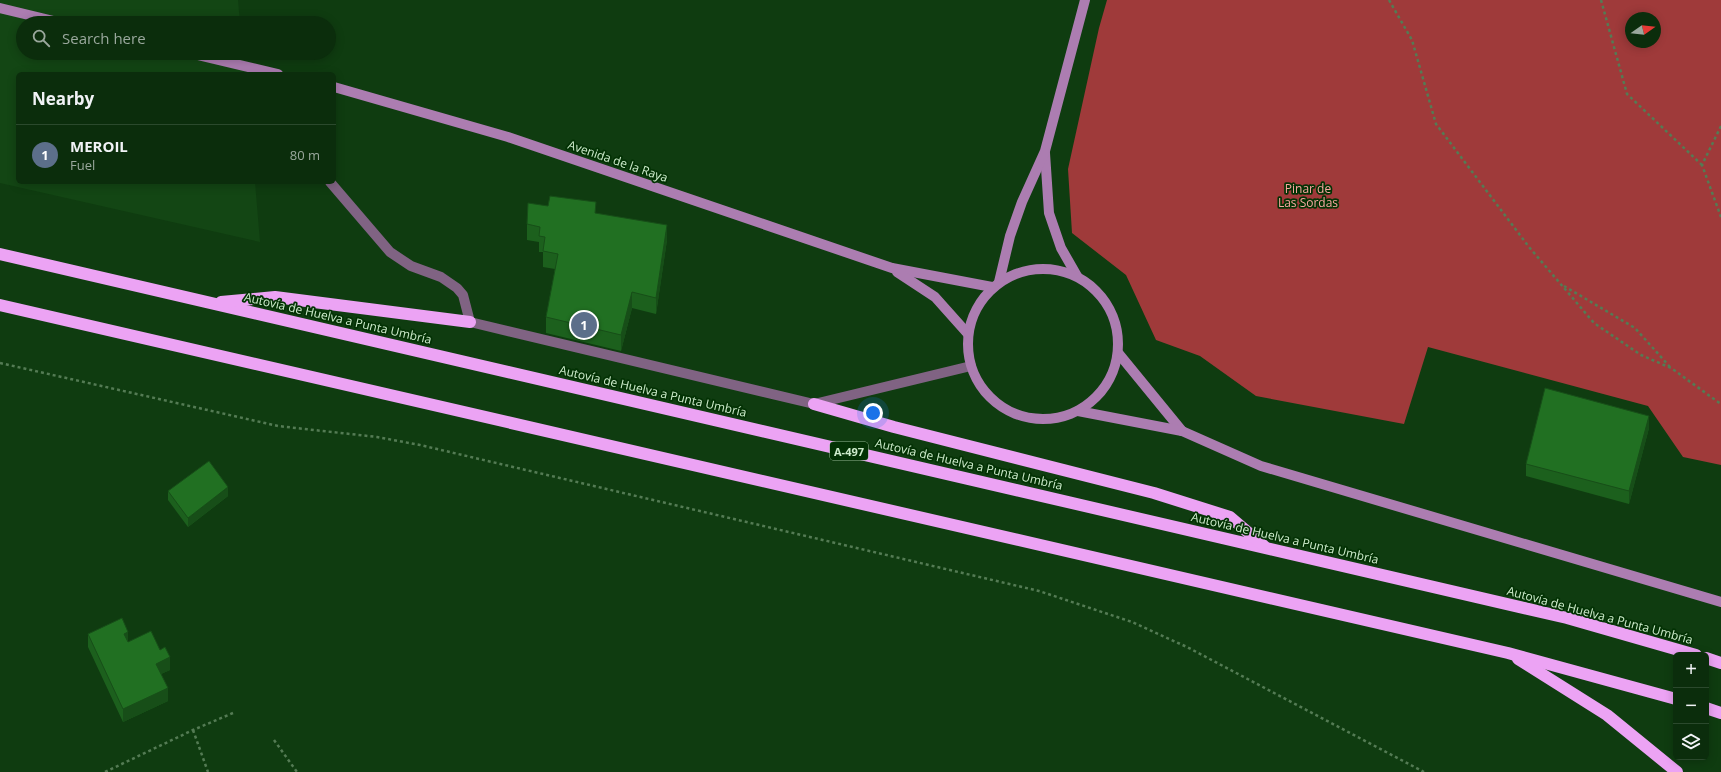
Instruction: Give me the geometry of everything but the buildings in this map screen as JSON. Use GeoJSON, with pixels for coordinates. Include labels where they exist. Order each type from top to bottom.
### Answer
{"type":"FeatureCollection","features":[{"type":"Feature","properties":{"kind":"highway","name":"Autovía de Huelva a Punta Umbría"},"geometry":{"type":"LineString","coordinates":[[0,254],[1567,618],[1686,652]]}},
{"type":"Feature","properties":{"kind":"highway"},"geometry":{"type":"LineString","coordinates":[[212,303],[275,296],[470,322]]}},
{"type":"Feature","properties":{"kind":"highway"},"geometry":{"type":"LineString","coordinates":[[0,305],[1508,653],[1673,697]]}},
{"type":"Feature","properties":{"kind":"highway"},"geometry":{"type":"LineString","coordinates":[[814,404],[894,427],[1161,495],[1230,517],[1267,548]]}},
{"type":"Feature","properties":{"kind":"highway"},"geometry":{"type":"LineString","coordinates":[[1508,653],[1607,715],[1677,772]]}},
{"type":"Feature","properties":{"kind":"highway"},"geometry":{"type":"LineString","coordinates":[[1709,659],[1721,663]]}},
{"type":"Feature","properties":{"kind":"highway"},"geometry":{"type":"LineString","coordinates":[[1709,709],[1721,713]]}},
{"type":"Feature","properties":{"kind":"street"},"geometry":{"type":"LineString","coordinates":[[996,285],[1010,236],[1022,202],[1045,151],[1085,0]]}},
{"type":"Feature","properties":{"kind":"street"},"geometry":{"type":"LineString","coordinates":[[0,8],[33,16]]}},
{"type":"Feature","properties":{"kind":"street"},"geometry":{"type":"LineString","coordinates":[[219,60],[270,72]]}},
{"type":"Feature","properties":{"kind":"street","name":"Avenida de la Raya"},"geometry":{"type":"LineString","coordinates":[[336,88],[508,137],[892,268],[996,285]]}},
{"type":"Feature","properties":{"kind":"street"},"geometry":{"type":"LineString","coordinates":[[1045,151],[1049,213],[1061,248],[1077,276]]}},
{"type":"Feature","properties":{"kind":"street","name":"Avenida de la Raya"},"geometry":{"type":"LineString","coordinates":[[892,268],[935,297],[968,334]]}},
{"type":"Feature","properties":{"kind":"street"},"geometry":{"type":"LineString","coordinates":[[1037,268],[1058,269],[1077,276],[1096,290],[1110,308],[1118,330],[1118,354],[1112,377],[1098,397],[1078,411],[1057,419],[1035,420],[1014,414],[995,402],[980,386],[971,366],[968,350],[968,334],[973,316],[981,301],[996,285],[1018,272],[1037,268]]}},
{"type":"Feature","properties":{"kind":"street"},"geometry":{"type":"LineString","coordinates":[[1118,354],[1182,431]]}},
{"type":"Feature","properties":{"kind":"street"},"geometry":{"type":"LineString","coordinates":[[1078,411],[1182,431],[1261,466],[1721,602]]}},
{"type":"Feature","properties":{"kind":"lane"},"geometry":{"type":"LineString","coordinates":[[332,184],[390,252],[411,266],[441,277],[457,288],[463,295],[470,322],[814,404],[971,366]]}},
{"type":"Feature","properties":{"kind":"path"},"geometry":{"type":"LineString","coordinates":[[1389,0],[1412,40],[1436,124],[1529,247],[1594,323],[1641,355],[1671,368]]}},
{"type":"Feature","properties":{"kind":"path"},"geometry":{"type":"LineString","coordinates":[[1601,0],[1627,94],[1702,165],[1721,217]]}},
{"type":"Feature","properties":{"kind":"path"},"geometry":{"type":"LineString","coordinates":[[1702,165],[1721,126]]}},
{"type":"Feature","properties":{"kind":"path"},"geometry":{"type":"LineString","coordinates":[[1561,285],[1635,328],[1671,368],[1721,404]]}},
{"type":"Feature","properties":{"kind":"path"},"geometry":{"type":"LineString","coordinates":[[0,364],[278,426],[377,437],[420,445],[1039,591],[1132,622],[1187,647],[1424,772]]}},
{"type":"Feature","properties":{"kind":"path"},"geometry":{"type":"LineString","coordinates":[[105,772],[193,730],[233,713]]}},
{"type":"Feature","properties":{"kind":"path"},"geometry":{"type":"LineString","coordinates":[[193,730],[208,772]]}},
{"type":"Feature","properties":{"kind":"path"},"geometry":{"type":"LineString","coordinates":[[274,740],[297,772]]}},
{"type":"Feature","properties":{"kind":"shaded area"},"geometry":{"type":"Polygon","coordinates":[[[0,0],[238,0],[239,16],[16,16],[16,60],[244,60],[245,72],[16,72],[16,184],[255,184],[260,242],[0,183],[0,0]]]}},
{"type":"Feature","properties":{"kind":"green space","name":"Pinar de Las Sordas"},"geometry":{"type":"Polygon","coordinates":[[[1107,0],[1721,0],[1721,465],[1683,457],[1648,406],[1428,347],[1404,424],[1256,396],[1200,356],[1156,340],[1126,275],[1072,233],[1068,169],[1099,28],[1107,0]]]}},
{"type":"Feature","properties":{"kind":"place","name":"MEROIL"},"geometry":{"type":"Point","coordinates":[584,325]}}]}
